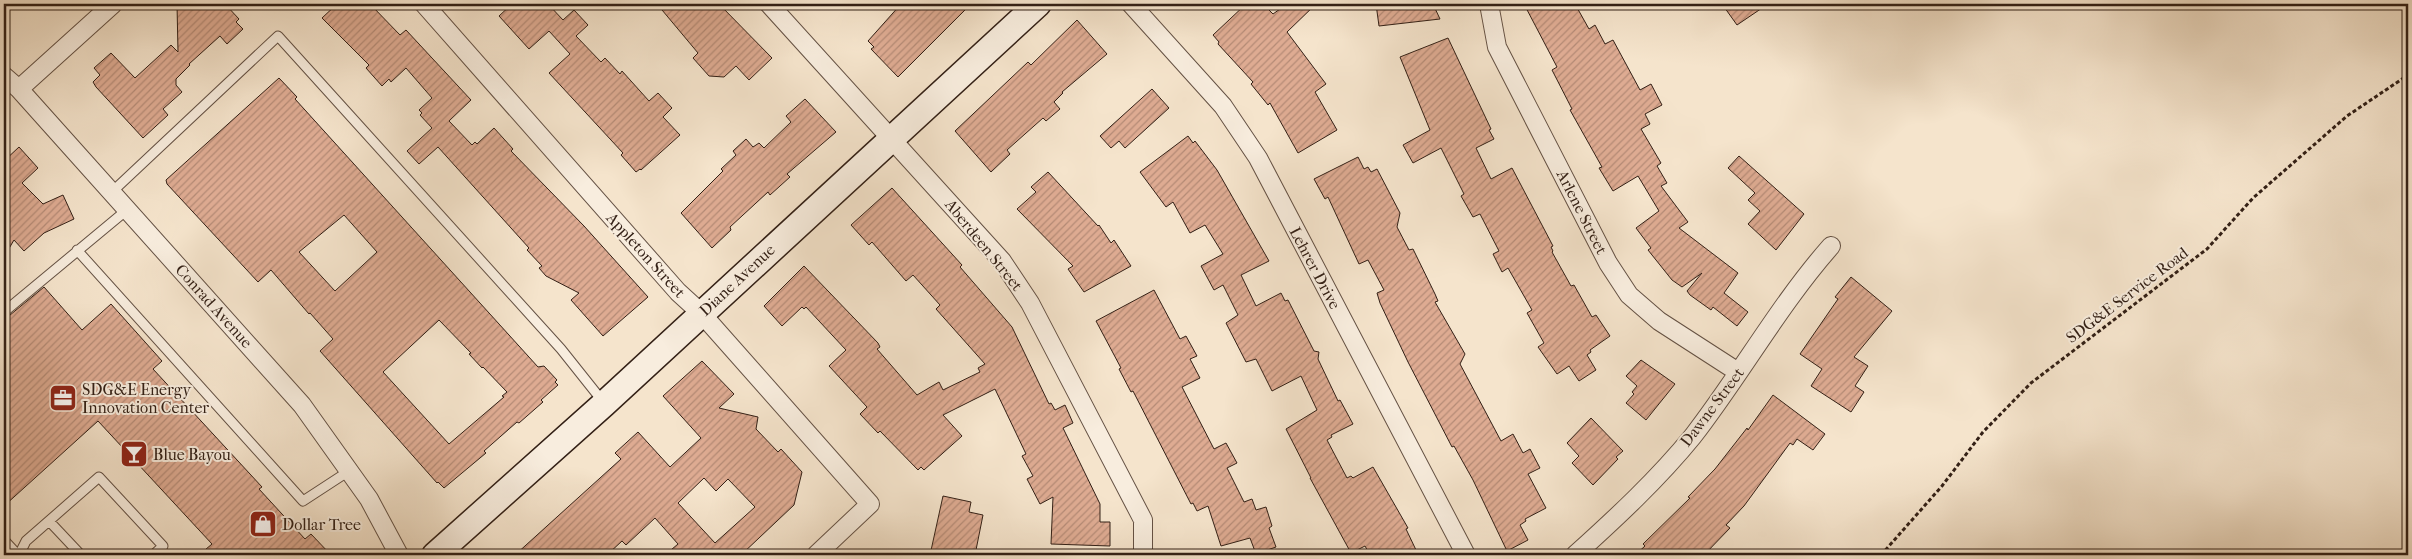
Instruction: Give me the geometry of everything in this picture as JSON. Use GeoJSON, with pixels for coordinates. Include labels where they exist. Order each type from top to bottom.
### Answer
{"type":"FeatureCollection","features":[{"type":"Feature","properties":{"kind":"street"},"geometry":{"type":"LineString","coordinates":[[19,89],[113,4]]}},
{"type":"Feature","properties":{"kind":"street","name":"Appleton Street"},"geometry":{"type":"LineString","coordinates":[[424,4],[678,292],[701,313],[870,504],[816,555]]}},
{"type":"Feature","properties":{"kind":"street","name":"Aberdeen Street"},"geometry":{"type":"LineString","coordinates":[[769,4],[1002,261],[1030,303],[1143,520],[1143,555]]}},
{"type":"Feature","properties":{"kind":"street","name":"Diane Avenue"},"geometry":{"type":"LineString","coordinates":[[435,555],[604,404],[1038,4]]}},
{"type":"Feature","properties":{"kind":"street","name":"Lehrer Drive"},"geometry":{"type":"LineString","coordinates":[[1131,4],[1223,106],[1258,158],[1466,555]]}},
{"type":"Feature","properties":{"kind":"street","name":"Arlene Street"},"geometry":{"type":"LineString","coordinates":[[1489,4],[1497,47],[1608,263],[1630,295],[1659,321],[1738,372]]}},
{"type":"Feature","properties":{"kind":"street","name":"Conrad Avenue"},"geometry":{"type":"LineString","coordinates":[[4,76],[19,89],[113,191],[302,405],[369,499],[399,555]]}},
{"type":"Feature","properties":{"kind":"street","name":"Dawne Street"},"geometry":{"type":"LineString","coordinates":[[1576,555],[1624,509],[1692,437],[1809,271],[1831,246]]}},
{"type":"Feature","properties":{"kind":"lane"},"geometry":{"type":"LineString","coordinates":[[113,191],[278,36],[561,349],[604,404]]}},
{"type":"Feature","properties":{"kind":"lane"},"geometry":{"type":"LineString","coordinates":[[4,312],[128,209]]}},
{"type":"Feature","properties":{"kind":"lane"},"geometry":{"type":"LineString","coordinates":[[77,250],[303,501],[349,471]]}},
{"type":"Feature","properties":{"kind":"lane"},"geometry":{"type":"LineString","coordinates":[[4,540],[19,555],[26,541],[99,477],[163,546],[153,555]]}},
{"type":"Feature","properties":{"kind":"lane"},"geometry":{"type":"LineString","coordinates":[[49,521],[81,555]]}},
{"type":"Feature","properties":{"kind":"path","name":"SDG&E Service Road"},"geometry":{"type":"LineString","coordinates":[[1881,555],[1942,486],[1983,432],[2031,383],[2207,249],[2253,198],[2347,116],[2408,75]]}},
{"type":"Feature","properties":{"kind":"building"},"geometry":{"type":"Polygon","coordinates":[[[177,4],[225,4],[239,19],[236,22],[243,29],[227,44],[220,36],[189,64],[176,79],[176,85],[182,92],[163,109],[168,115],[143,138],[96,87],[93,82],[100,75],[94,68],[111,53],[135,78],[171,45],[178,52],[177,4]]]}},
{"type":"Feature","properties":{"kind":"building"},"geometry":{"type":"Polygon","coordinates":[[[337,4],[370,4],[400,35],[406,30],[471,100],[449,121],[472,145],[475,142],[477,144],[494,128],[513,149],[511,151],[584,226],[648,297],[603,336],[571,300],[579,293],[546,276],[539,268],[542,266],[527,250],[529,248],[438,147],[419,164],[407,151],[432,128],[420,115],[422,113],[419,110],[432,98],[406,68],[391,82],[389,79],[382,86],[366,68],[369,65],[322,18],[337,4]]]}},
{"type":"Feature","properties":{"kind":"building"},"geometry":{"type":"Polygon","coordinates":[[[512,4],[548,4],[563,20],[574,10],[588,25],[576,36],[601,62],[605,58],[620,74],[622,71],[649,101],[658,93],[672,108],[663,117],[680,135],[641,170],[636,172],[621,155],[623,153],[549,73],[570,54],[549,31],[529,49],[499,16],[512,4]]]}},
{"type":"Feature","properties":{"kind":"building"},"geometry":{"type":"Polygon","coordinates":[[[657,4],[719,4],[772,58],[749,80],[736,66],[724,77],[709,76],[693,58],[698,53],[657,4]]]}},
{"type":"Feature","properties":{"kind":"building"},"geometry":{"type":"Polygon","coordinates":[[[901,4],[971,4],[898,77],[871,49],[874,47],[868,41],[901,4]]]}},
{"type":"Feature","properties":{"kind":"building"},"geometry":{"type":"Polygon","coordinates":[[[1246,4],[1263,4],[1273,14],[1287,4],[1316,4],[1287,32],[1326,84],[1315,92],[1337,130],[1298,153],[1270,103],[1268,105],[1251,84],[1253,82],[1218,44],[1219,42],[1213,35],[1246,4]]]}},
{"type":"Feature","properties":{"kind":"building"},"geometry":{"type":"Polygon","coordinates":[[[1376,4],[1433,4],[1440,19],[1379,26],[1376,4]]]}},
{"type":"Feature","properties":{"kind":"building"},"geometry":{"type":"Polygon","coordinates":[[[1524,4],[1575,4],[1589,29],[1595,25],[1605,44],[1613,40],[1640,90],[1651,84],[1662,105],[1645,114],[1650,124],[1641,129],[1661,163],[1657,166],[1667,183],[1661,186],[1688,222],[1679,228],[1738,273],[1724,293],[1748,312],[1737,326],[1713,307],[1711,310],[1687,291],[1702,273],[1682,287],[1672,280],[1648,250],[1651,248],[1636,228],[1659,211],[1638,176],[1613,191],[1599,168],[1602,167],[1570,110],[1572,109],[1552,70],[1557,67],[1524,4]]]}},
{"type":"Feature","properties":{"kind":"building"},"geometry":{"type":"Polygon","coordinates":[[[1722,4],[1768,4],[1737,25],[1722,4]]]}},
{"type":"Feature","properties":{"kind":"building"},"geometry":{"type":"Polygon","coordinates":[[[1077,20],[1107,54],[1062,92],[1054,102],[1060,109],[1046,121],[1043,118],[1007,150],[1010,154],[991,172],[955,131],[1028,62],[1031,65],[1077,20]]]}},
{"type":"Feature","properties":{"kind":"building"},"geometry":{"type":"Polygon","coordinates":[[[1448,38],[1491,129],[1489,130],[1494,139],[1476,148],[1491,179],[1512,168],[1553,246],[1551,247],[1552,252],[1571,286],[1574,285],[1592,317],[1596,315],[1610,336],[1590,350],[1591,352],[1587,355],[1596,370],[1579,381],[1569,366],[1557,374],[1538,347],[1544,343],[1527,313],[1532,310],[1508,268],[1502,272],[1493,254],[1499,251],[1480,214],[1473,217],[1461,196],[1464,194],[1441,148],[1413,163],[1403,145],[1430,130],[1400,57],[1448,38]]]}},
{"type":"Feature","properties":{"kind":"building"},"geometry":{"type":"Polygon","coordinates":[[[279,78],[297,97],[295,99],[538,367],[544,366],[557,380],[555,382],[558,385],[541,400],[543,402],[519,423],[517,422],[484,451],[486,453],[444,488],[437,483],[320,351],[333,339],[310,313],[271,270],[258,282],[167,184],[166,180],[279,78]],[[344,215],[299,252],[335,291],[377,252],[344,215]],[[439,320],[383,372],[449,444],[504,397],[502,396],[507,392],[482,368],[469,354],[471,353],[439,320]]]}},
{"type":"Feature","properties":{"kind":"building"},"geometry":{"type":"Polygon","coordinates":[[[1152,89],[1169,108],[1125,148],[1119,141],[1111,148],[1100,136],[1152,89]]]}},
{"type":"Feature","properties":{"kind":"building"},"geometry":{"type":"Polygon","coordinates":[[[805,99],[836,132],[787,174],[790,177],[770,195],[768,192],[730,227],[731,230],[712,248],[681,213],[723,171],[721,169],[736,155],[733,151],[746,139],[753,147],[759,143],[764,148],[791,122],[786,116],[805,99]]]}},
{"type":"Feature","properties":{"kind":"building"},"geometry":{"type":"Polygon","coordinates":[[[1188,136],[1193,143],[1195,141],[1217,170],[1269,261],[1241,275],[1256,306],[1281,293],[1285,301],[1288,300],[1314,351],[1319,352],[1318,359],[1338,401],[1340,400],[1353,424],[1331,435],[1332,437],[1327,440],[1347,478],[1351,476],[1353,478],[1373,467],[1408,528],[1406,529],[1416,550],[1405,555],[1370,555],[1365,546],[1351,553],[1286,429],[1317,410],[1301,376],[1272,391],[1256,359],[1246,362],[1226,323],[1238,315],[1223,285],[1214,290],[1201,266],[1223,254],[1205,225],[1190,233],[1173,202],[1166,207],[1140,172],[1188,136]]]}},
{"type":"Feature","properties":{"kind":"building"},"geometry":{"type":"Polygon","coordinates":[[[19,147],[38,168],[22,183],[43,204],[63,195],[74,219],[44,233],[24,251],[14,240],[4,257],[4,161],[19,147]]]}},
{"type":"Feature","properties":{"kind":"building"},"geometry":{"type":"Polygon","coordinates":[[[1739,156],[1804,214],[1776,250],[1748,224],[1760,211],[1748,200],[1755,193],[1728,168],[1739,156]]]}},
{"type":"Feature","properties":{"kind":"building"},"geometry":{"type":"Polygon","coordinates":[[[1358,157],[1364,169],[1368,167],[1371,172],[1377,169],[1400,213],[1397,227],[1409,250],[1413,249],[1438,301],[1435,302],[1465,354],[1460,364],[1501,441],[1513,434],[1523,453],[1530,449],[1540,468],[1528,474],[1546,508],[1525,519],[1526,521],[1520,525],[1528,540],[1507,551],[1473,480],[1454,446],[1452,447],[1380,303],[1377,293],[1384,290],[1368,260],[1359,264],[1328,197],[1325,199],[1314,179],[1358,157]]]}},
{"type":"Feature","properties":{"kind":"building"},"geometry":{"type":"Polygon","coordinates":[[[1048,172],[1099,225],[1111,243],[1114,240],[1131,266],[1084,292],[1068,269],[1073,266],[1017,209],[1036,192],[1031,187],[1048,172]]]}},
{"type":"Feature","properties":{"kind":"building"},"geometry":{"type":"Polygon","coordinates":[[[892,188],[962,265],[960,267],[1012,327],[1049,404],[1051,403],[1055,410],[1065,405],[1073,423],[1063,428],[1100,504],[1100,522],[1110,522],[1110,546],[1051,544],[1053,497],[1040,504],[1027,479],[1033,476],[1022,456],[1026,454],[995,389],[943,415],[962,436],[924,470],[921,467],[918,470],[880,431],[878,433],[860,414],[867,407],[829,366],[846,350],[806,307],[804,309],[802,307],[782,326],[764,306],[804,266],[878,343],[880,347],[877,349],[917,395],[939,382],[943,390],[980,372],[978,368],[985,364],[936,309],[940,305],[913,275],[906,281],[872,242],[869,245],[851,225],[892,188]]]}},
{"type":"Feature","properties":{"kind":"building"},"geometry":{"type":"Polygon","coordinates":[[[1851,277],[1892,311],[1854,357],[1868,366],[1855,386],[1864,392],[1851,412],[1811,386],[1822,369],[1800,354],[1838,299],[1835,297],[1851,277]]]}},
{"type":"Feature","properties":{"kind":"building"},"geometry":{"type":"Polygon","coordinates":[[[44,287],[82,330],[111,304],[162,361],[153,369],[262,487],[259,489],[305,539],[311,534],[331,555],[199,555],[212,544],[98,421],[4,506],[4,320],[44,287]]]}},
{"type":"Feature","properties":{"kind":"building"},"geometry":{"type":"Polygon","coordinates":[[[1154,290],[1180,339],[1186,336],[1197,356],[1190,359],[1200,378],[1182,387],[1214,449],[1226,443],[1237,463],[1227,468],[1244,502],[1252,499],[1256,510],[1266,507],[1272,526],[1269,528],[1276,547],[1256,554],[1250,538],[1221,546],[1208,506],[1197,511],[1193,503],[1191,504],[1133,391],[1131,392],[1119,369],[1121,368],[1096,321],[1154,290]]]}},
{"type":"Feature","properties":{"kind":"building"},"geometry":{"type":"Polygon","coordinates":[[[1641,360],[1675,384],[1646,420],[1626,403],[1634,394],[1632,392],[1637,386],[1626,376],[1641,360]]]}},
{"type":"Feature","properties":{"kind":"building"},"geometry":{"type":"Polygon","coordinates":[[[702,361],[734,394],[719,408],[758,417],[756,429],[778,452],[781,449],[802,472],[794,505],[741,555],[665,555],[678,544],[655,518],[626,545],[622,541],[607,555],[515,555],[621,459],[615,453],[638,432],[670,467],[701,438],[663,396],[702,361]],[[704,478],[678,503],[715,543],[755,507],[728,479],[716,491],[704,478]]]}},
{"type":"Feature","properties":{"kind":"building"},"geometry":{"type":"Polygon","coordinates":[[[1773,395],[1825,434],[1813,450],[1797,439],[1793,445],[1790,443],[1744,506],[1726,525],[1730,528],[1704,555],[1635,555],[1645,546],[1643,544],[1690,498],[1688,497],[1715,469],[1747,428],[1748,430],[1773,395]]]}},
{"type":"Feature","properties":{"kind":"building"},"geometry":{"type":"Polygon","coordinates":[[[1591,418],[1623,451],[1616,457],[1618,459],[1593,485],[1572,463],[1579,456],[1567,443],[1591,418]]]}},
{"type":"Feature","properties":{"kind":"building"},"geometry":{"type":"Polygon","coordinates":[[[943,496],[971,502],[969,512],[983,515],[975,555],[930,555],[943,496]]]}},
{"type":"Feature","properties":{"kind":"place","name":"SDG&E Energy Innovation Center"},"geometry":{"type":"Point","coordinates":[63,398]}},
{"type":"Feature","properties":{"kind":"place","name":"Blue Bayou"},"geometry":{"type":"Point","coordinates":[134,454]}},
{"type":"Feature","properties":{"kind":"place","name":"Dollar Tree"},"geometry":{"type":"Point","coordinates":[263,524]}}]}
